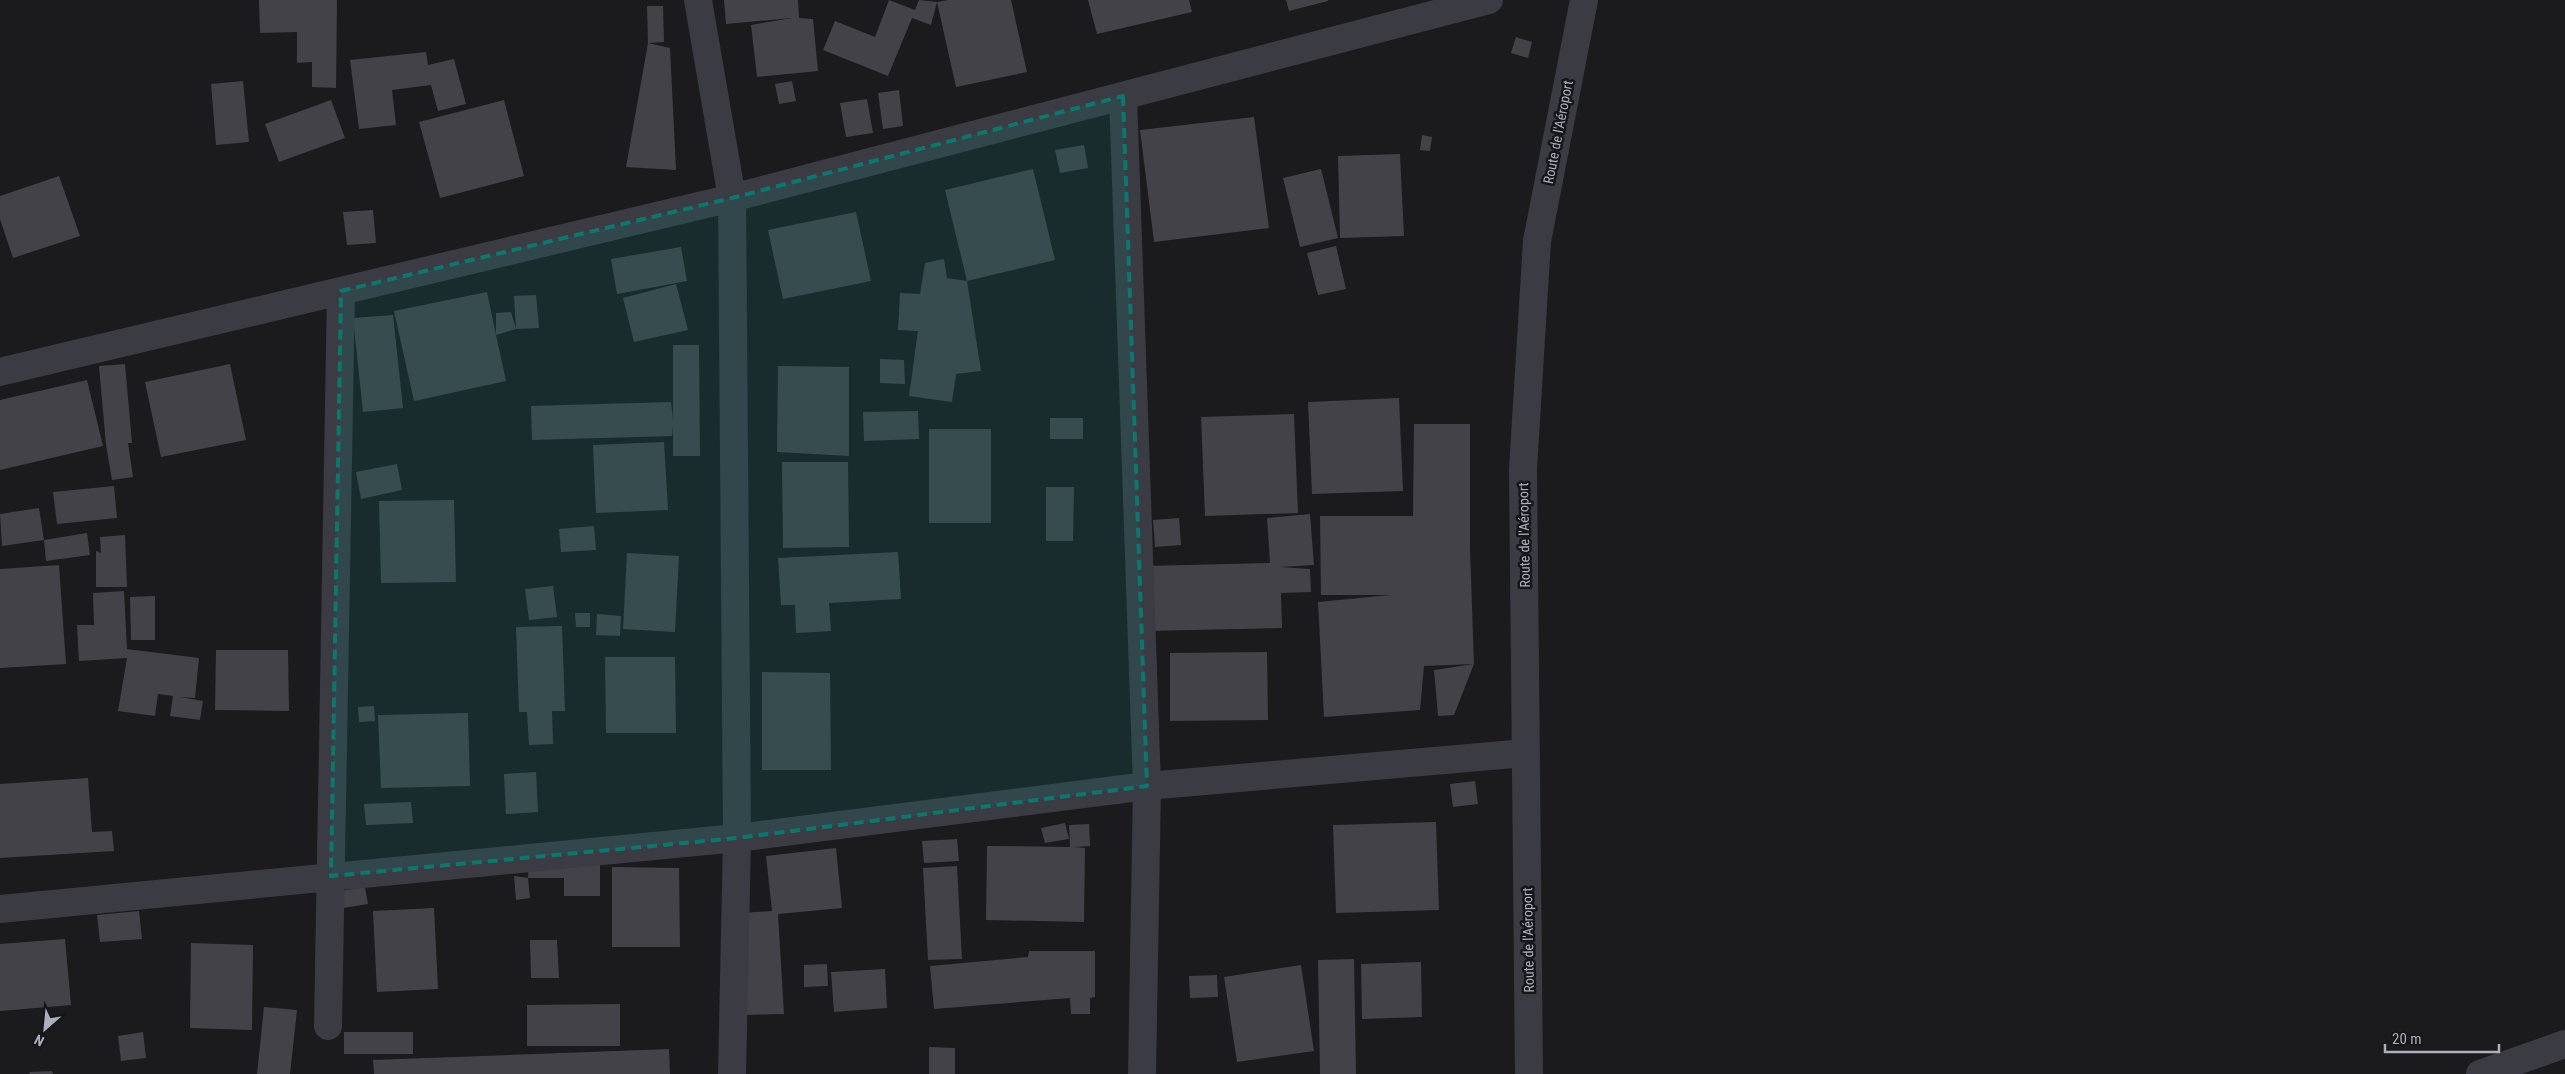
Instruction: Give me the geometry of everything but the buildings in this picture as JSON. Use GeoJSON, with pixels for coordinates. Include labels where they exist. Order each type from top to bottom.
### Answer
{"type":"FeatureCollection","features":[{"type":"Feature","properties":{"kind":"street"},"geometry":{"type":"LineString","coordinates":[[698,0],[732,198],[737,838],[732,1074]]}},
{"type":"Feature","properties":{"kind":"street"},"geometry":{"type":"LineString","coordinates":[[0,372],[732,198],[1489,0]]}},
{"type":"Feature","properties":{"kind":"street","name":"Route de l'Aéroport"},"geometry":{"type":"LineString","coordinates":[[1529,1074],[1523,469],[1537,241],[1584,0]]}},
{"type":"Feature","properties":{"kind":"street"},"geometry":{"type":"LineString","coordinates":[[1123,96],[1147,786],[1142,1074]]}},
{"type":"Feature","properties":{"kind":"street"},"geometry":{"type":"LineString","coordinates":[[328,1026],[341,291]]}},
{"type":"Feature","properties":{"kind":"street"},"geometry":{"type":"LineString","coordinates":[[0,910],[331,876],[737,838],[1147,786],[1526,753]]}},
{"type":"Feature","properties":{"kind":"street"},"geometry":{"type":"LineString","coordinates":[[2480,1074],[2565,1044]]}},
{"type":"Feature","properties":{"kind":"highlighted area"},"geometry":{"type":"Polygon","coordinates":[[[1123,96],[1147,786],[737,838],[331,876],[341,291],[732,198],[1123,96]]]}}]}
